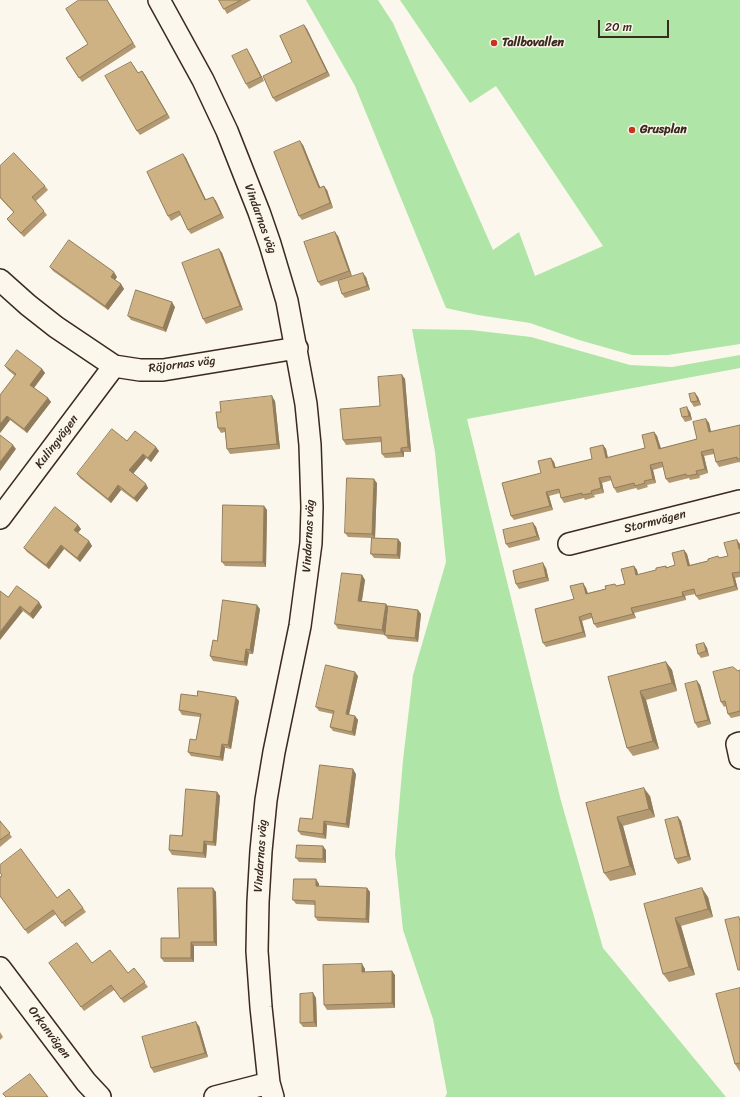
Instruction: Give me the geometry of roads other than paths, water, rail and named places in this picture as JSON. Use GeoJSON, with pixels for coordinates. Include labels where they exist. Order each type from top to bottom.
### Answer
{"type":"FeatureCollection","features":[{"type":"Feature","properties":{"kind":"street","name":"Vindarnas väg"},"geometry":{"type":"LineString","coordinates":[[159,0],[203,80],[227,131],[268,238],[288,301],[306,404],[310,445],[312,507],[311,543],[300,626],[274,752],[266,800],[258,902],[257,951],[261,1007],[271,1090]]}},
{"type":"Feature","properties":{"kind":"street","name":"Röjornas väg"},"geometry":{"type":"LineString","coordinates":[[0,280],[56,327],[114,366],[140,370],[163,370],[297,348]]}},
{"type":"Feature","properties":{"kind":"street","name":"Kulingvägen"},"geometry":{"type":"LineString","coordinates":[[0,518],[114,366]]}},
{"type":"Feature","properties":{"kind":"street","name":"Stormvägen"},"geometry":{"type":"LineString","coordinates":[[569,544],[740,500]]}},
{"type":"Feature","properties":{"kind":"street"},"geometry":{"type":"LineString","coordinates":[[740,743],[737,744],[740,758]]}},
{"type":"Feature","properties":{"kind":"street","name":"Orkanvägen"},"geometry":{"type":"LineString","coordinates":[[0,968],[86,1082],[100,1097]]}},
{"type":"Feature","properties":{"kind":"street"},"geometry":{"type":"LineString","coordinates":[[215,1097],[271,1090]]}},
{"type":"Feature","properties":{"kind":"place","name":"Tallbovallen"},"geometry":{"type":"Point","coordinates":[494,43]}},
{"type":"Feature","properties":{"kind":"place","name":"Grusplan"},"geometry":{"type":"Point","coordinates":[632,130]}}]}
